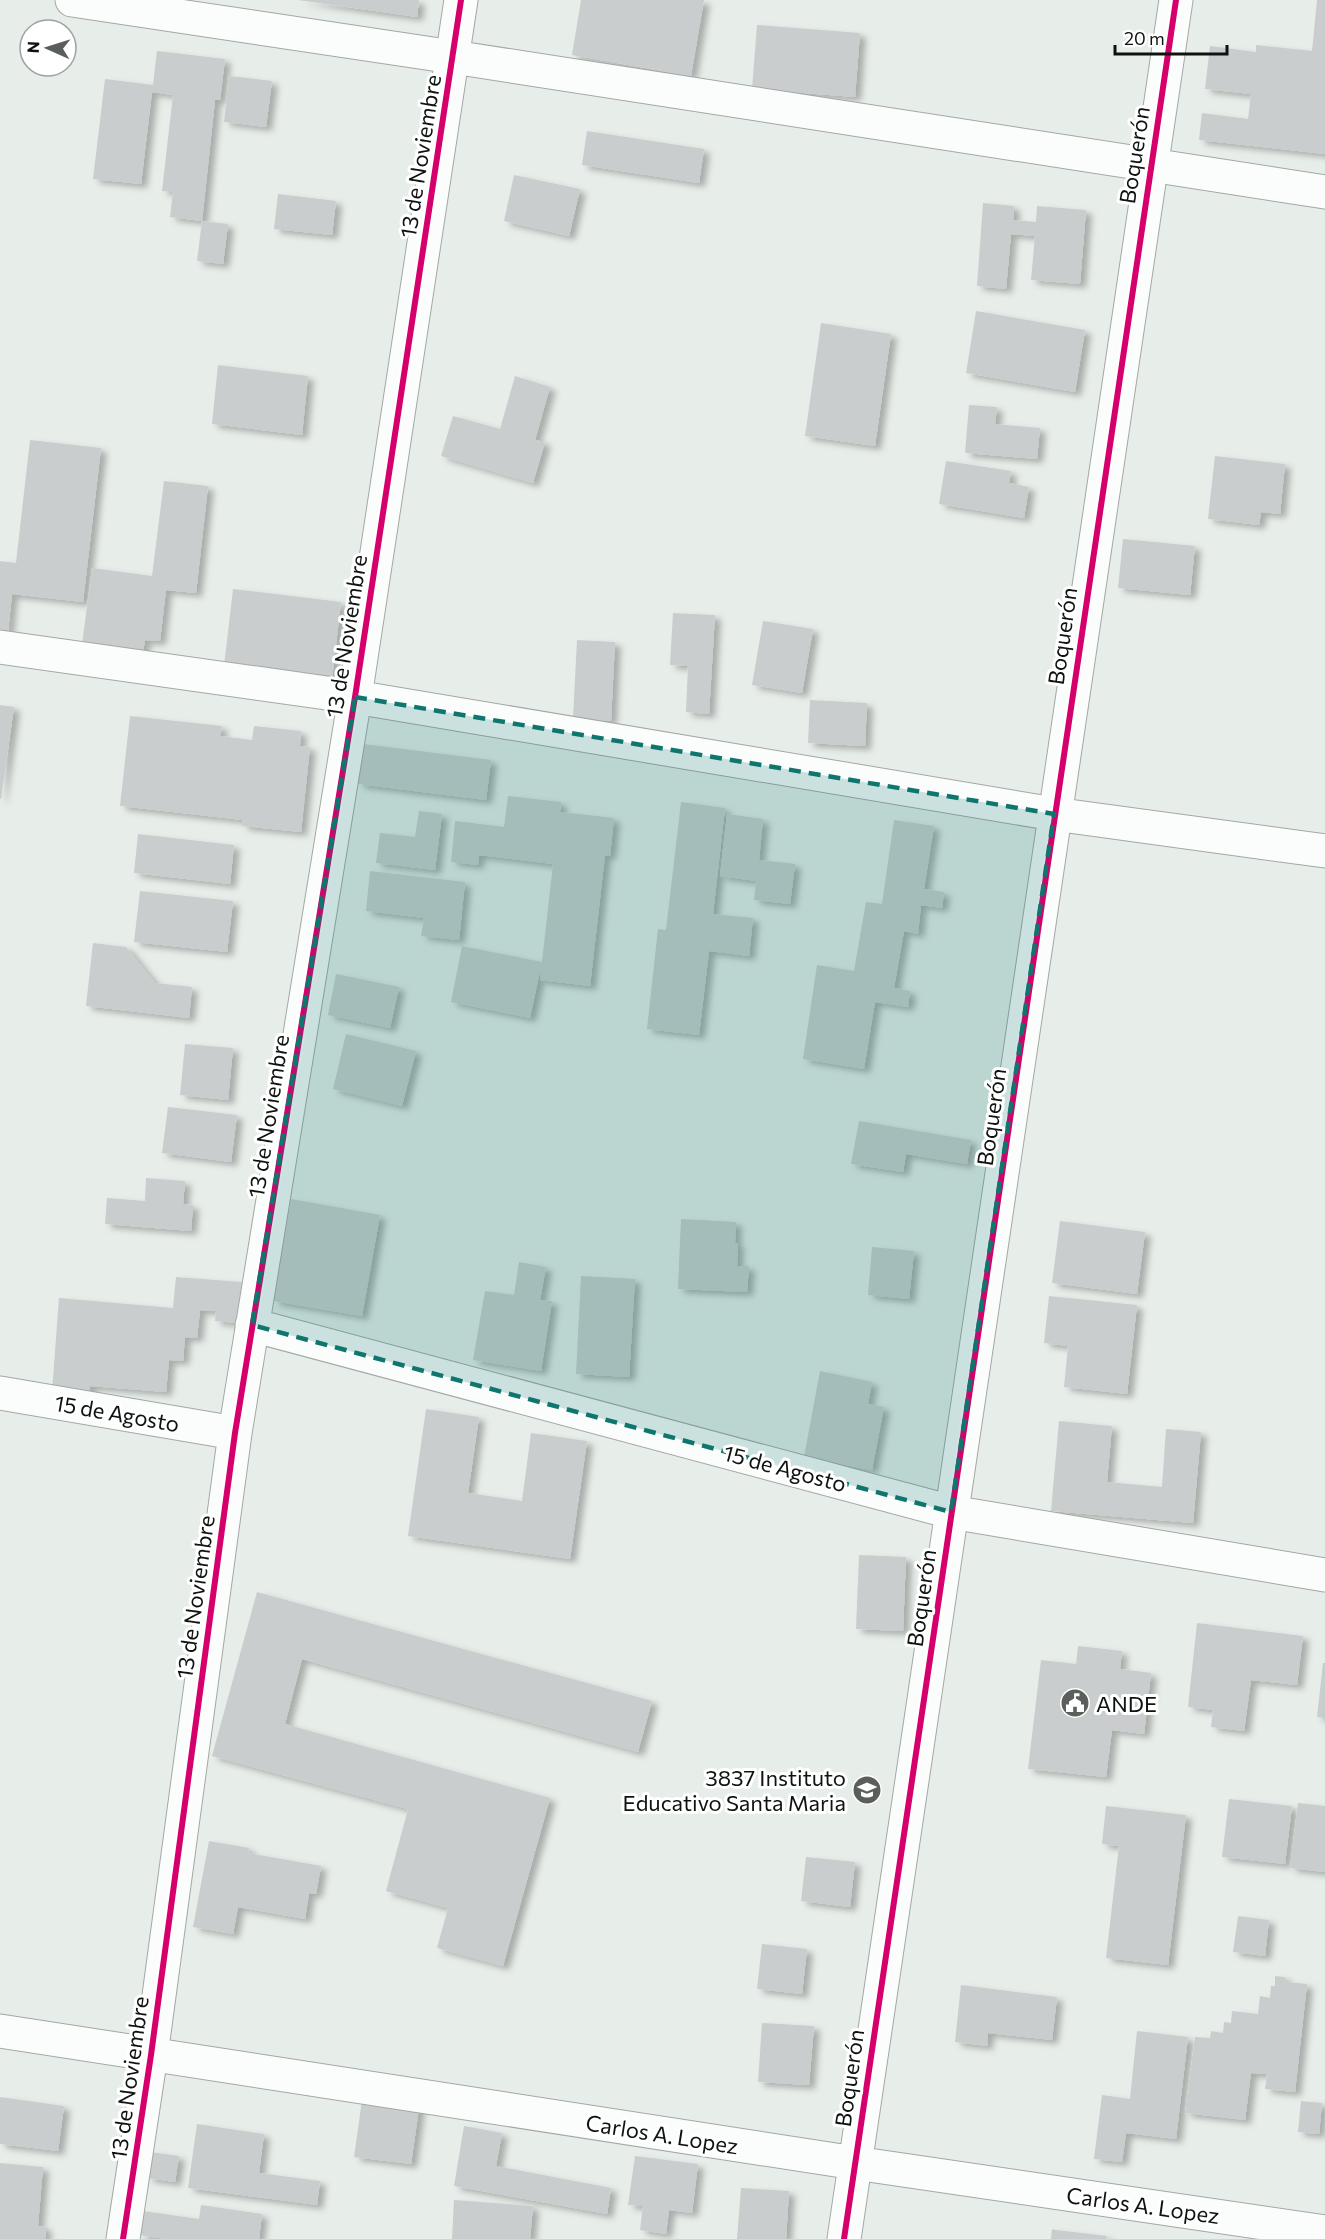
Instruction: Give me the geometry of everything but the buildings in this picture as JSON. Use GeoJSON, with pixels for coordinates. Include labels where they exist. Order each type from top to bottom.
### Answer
{"type":"FeatureCollection","features":[{"type":"Feature","properties":{"kind":"street"},"geometry":{"type":"LineString","coordinates":[[72,0],[1325,192]]}},
{"type":"Feature","properties":{"kind":"street","name":"13 de Noviembre"},"geometry":{"type":"LineString","coordinates":[[123,2239],[151,2055],[235,1433],[355,697],[461,0]]}},
{"type":"Feature","properties":{"kind":"street","name":"Boquerón"},"geometry":{"type":"LineString","coordinates":[[844,2239],[1176,0]]}},
{"type":"Feature","properties":{"kind":"street"},"geometry":{"type":"LineString","coordinates":[[0,647],[355,697],[1054,814],[1325,850]]}},
{"type":"Feature","properties":{"kind":"street","name":"15 de Agosto"},"geometry":{"type":"LineString","coordinates":[[252,1325],[951,1512],[1325,1575]]}},
{"type":"Feature","properties":{"kind":"street","name":"15 de Agosto"},"geometry":{"type":"LineString","coordinates":[[0,1393],[235,1433]]}},
{"type":"Feature","properties":{"kind":"street","name":"Carlos A. Lopez"},"geometry":{"type":"LineString","coordinates":[[0,2031],[855,2163],[1325,2232]]}},
{"type":"Feature","properties":{"kind":"highlighted area"},"geometry":{"type":"Polygon","coordinates":[[[355,697],[1054,814],[951,1512],[252,1325],[355,697]]]}},
{"type":"Feature","properties":{"kind":"cycle path"},"geometry":{"type":"LineString","coordinates":[[123,2239],[151,2055],[235,1433],[355,697],[461,0]]}},
{"type":"Feature","properties":{"kind":"cycle path"},"geometry":{"type":"LineString","coordinates":[[844,2239],[1176,0]]}},
{"type":"Feature","properties":{"kind":"place","name":"ANDE"},"geometry":{"type":"Point","coordinates":[1075,1703]}},
{"type":"Feature","properties":{"kind":"place","name":"3837 Instituto Educativo Santa Maria"},"geometry":{"type":"Point","coordinates":[867,1790]}}]}
